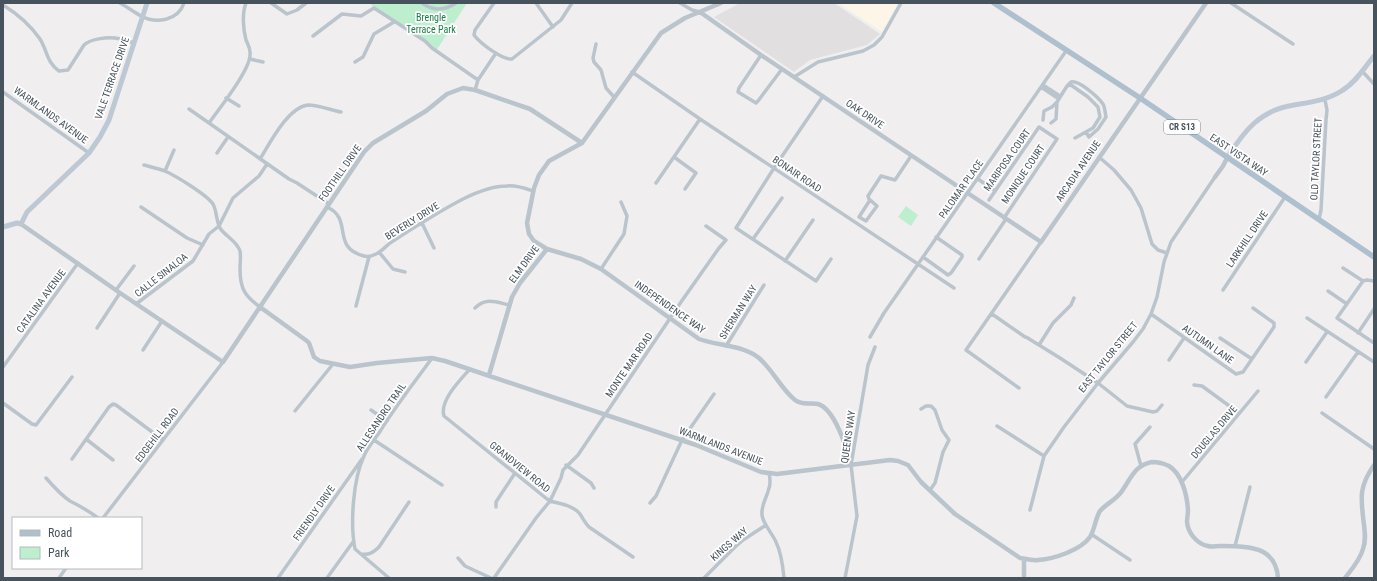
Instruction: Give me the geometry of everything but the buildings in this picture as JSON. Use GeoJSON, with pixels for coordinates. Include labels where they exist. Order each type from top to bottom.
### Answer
{"type":"FeatureCollection","features":[{"type":"Feature","properties":{"kind":"main road","name":"VALE TERRACE DRIVE"},"geometry":{"type":"LineString","coordinates":[[21,224],[27,212],[89,153],[100,137],[109,120],[147,3]]}},
{"type":"Feature","properties":{"kind":"main road","name":"EAST VISTA WAY"},"geometry":{"type":"LineString","coordinates":[[994,3],[1140,98],[1374,257]]}},
{"type":"Feature","properties":{"kind":"main road"},"geometry":{"type":"LineString","coordinates":[[1227,158],[1246,130],[1260,118],[1277,108],[1325,100],[1344,90],[1353,82],[1374,56]]}},
{"type":"Feature","properties":{"kind":"main road"},"geometry":{"type":"LineString","coordinates":[[3,227],[17,223],[21,224]]}},
{"type":"Feature","properties":{"kind":"street"},"geometry":{"type":"LineString","coordinates":[[120,3],[142,17],[161,20],[176,14],[184,3]]}},
{"type":"Feature","properties":{"kind":"street"},"geometry":{"type":"LineString","coordinates":[[209,124],[240,79],[250,59],[250,49],[245,32],[244,12],[246,3]]}},
{"type":"Feature","properties":{"kind":"street"},"geometry":{"type":"LineString","coordinates":[[272,3],[287,14],[298,10],[306,3]]}},
{"type":"Feature","properties":{"kind":"street"},"geometry":{"type":"LineString","coordinates":[[422,3],[435,10],[450,7],[456,3]]}},
{"type":"Feature","properties":{"kind":"street"},"geometry":{"type":"LineString","coordinates":[[494,3],[475,30],[474,35],[496,53],[507,59],[512,59],[553,27],[561,20],[572,3]]}},
{"type":"Feature","properties":{"kind":"street"},"geometry":{"type":"LineString","coordinates":[[536,3],[553,27]]}},
{"type":"Feature","properties":{"kind":"street","name":"OAK DRIVE"},"geometry":{"type":"LineString","coordinates":[[680,3],[692,10],[700,12],[761,55],[1040,242]]}},
{"type":"Feature","properties":{"kind":"street"},"geometry":{"type":"LineString","coordinates":[[794,77],[818,62],[863,51],[874,45],[882,37],[901,3]]}},
{"type":"Feature","properties":{"kind":"street","name":"ARCADIA AVENUE"},"geometry":{"type":"LineString","coordinates":[[1019,388],[966,350],[1206,3]]}},
{"type":"Feature","properties":{"kind":"street"},"geometry":{"type":"LineString","coordinates":[[1231,3],[1293,44]]}},
{"type":"Feature","properties":{"kind":"street"},"geometry":{"type":"LineString","coordinates":[[582,143],[661,33],[680,21],[719,4]]}},
{"type":"Feature","properties":{"kind":"street"},"geometry":{"type":"LineString","coordinates":[[709,18],[708,14],[710,10],[719,4]]}},
{"type":"Feature","properties":{"kind":"street"},"geometry":{"type":"LineString","coordinates":[[3,5],[28,26],[40,39],[52,66],[59,71],[64,71],[70,68],[84,45],[90,41],[115,38],[134,43]]}},
{"type":"Feature","properties":{"kind":"street"},"geometry":{"type":"LineString","coordinates":[[313,36],[342,14],[361,16],[374,8],[425,41],[432,48],[478,80]]}},
{"type":"Feature","properties":{"kind":"street"},"geometry":{"type":"LineString","coordinates":[[355,62],[363,57],[374,34],[394,22]]}},
{"type":"Feature","properties":{"kind":"street"},"geometry":{"type":"LineString","coordinates":[[596,44],[593,58],[594,62],[601,70],[606,88],[614,97]]}},
{"type":"Feature","properties":{"kind":"street","name":"PALOMAR PLACE"},"geometry":{"type":"LineString","coordinates":[[870,337],[884,313],[968,194],[1066,50]]}},
{"type":"Feature","properties":{"kind":"street"},"geometry":{"type":"LineString","coordinates":[[475,90],[478,80],[496,53]]}},
{"type":"Feature","properties":{"kind":"street"},"geometry":{"type":"LineString","coordinates":[[761,55],[738,88],[738,92],[756,103],[782,69]]}},
{"type":"Feature","properties":{"kind":"street"},"geometry":{"type":"LineString","coordinates":[[250,59],[263,62]]}},
{"type":"Feature","properties":{"kind":"street"},"geometry":{"type":"LineString","coordinates":[[1362,71],[1374,84]]}},
{"type":"Feature","properties":{"kind":"street","name":"BONAIR ROAD"},"geometry":{"type":"LineString","coordinates":[[632,72],[954,288]]}},
{"type":"Feature","properties":{"kind":"street"},"geometry":{"type":"LineString","coordinates":[[1043,120],[1044,111],[1052,107],[1071,82],[1076,82],[1091,92],[1104,105],[1105,118],[1095,132],[1089,137],[1086,132]]}},
{"type":"Feature","properties":{"kind":"street"},"geometry":{"type":"LineString","coordinates":[[1067,86],[1071,85],[1088,97],[1098,107],[1099,119],[1093,128],[1076,138]]}},
{"type":"Feature","properties":{"kind":"street"},"geometry":{"type":"LineString","coordinates":[[1042,86],[1058,99]]}},
{"type":"Feature","properties":{"kind":"street","name":"FOOTHILL DRIVE"},"geometry":{"type":"LineString","coordinates":[[223,362],[364,152],[373,142],[426,111],[454,90],[463,88],[475,90],[530,109],[582,143]]}},
{"type":"Feature","properties":{"kind":"street","name":"WARMLANDS AVENUE"},"geometry":{"type":"LineString","coordinates":[[3,92],[89,153]]}},
{"type":"Feature","properties":{"kind":"street"},"geometry":{"type":"LineString","coordinates":[[823,96],[774,168],[736,228],[816,281],[831,259]]}},
{"type":"Feature","properties":{"kind":"street"},"geometry":{"type":"LineString","coordinates":[[226,98],[239,106]]}},
{"type":"Feature","properties":{"kind":"street"},"geometry":{"type":"LineString","coordinates":[[1051,123],[1056,119],[1058,99]]}},
{"type":"Feature","properties":{"kind":"street","name":"OLD TAYLOR STREET"},"geometry":{"type":"LineString","coordinates":[[1318,219],[1321,210],[1327,110],[1325,100]]}},
{"type":"Feature","properties":{"kind":"street"},"geometry":{"type":"LineString","coordinates":[[260,159],[288,116],[294,110],[300,107],[311,106],[341,112]]}},
{"type":"Feature","properties":{"kind":"street"},"geometry":{"type":"LineString","coordinates":[[189,109],[266,164],[289,179],[297,182],[335,212],[340,218],[345,242],[348,248],[358,254],[369,257],[356,306]]}},
{"type":"Feature","properties":{"kind":"street"},"geometry":{"type":"LineString","coordinates":[[656,183],[700,119]]}},
{"type":"Feature","properties":{"kind":"street","name":"MARIPOSA COURT"},"geometry":{"type":"LineString","coordinates":[[989,200],[1039,127],[1057,139]]}},
{"type":"Feature","properties":{"kind":"street"},"geometry":{"type":"LineString","coordinates":[[217,153],[228,137]]}},
{"type":"Feature","properties":{"kind":"street","name":"MONIQUE COURT"},"geometry":{"type":"LineString","coordinates":[[979,258],[1057,139]]}},
{"type":"Feature","properties":{"kind":"street","name":"ELM DRIVE"},"geometry":{"type":"LineString","coordinates":[[489,375],[509,305],[517,288],[548,249],[534,241],[529,234],[527,227],[533,191],[539,175],[549,161],[582,143]]}},
{"type":"Feature","properties":{"kind":"street"},"geometry":{"type":"LineString","coordinates":[[165,171],[174,150]]}},
{"type":"Feature","properties":{"kind":"street"},"geometry":{"type":"LineString","coordinates":[[870,200],[859,217],[866,222],[877,206],[868,196],[881,176],[895,180],[911,156]]}},
{"type":"Feature","properties":{"kind":"street"},"geometry":{"type":"LineString","coordinates":[[674,157],[696,173],[685,188]]}},
{"type":"Feature","properties":{"kind":"street"},"geometry":{"type":"LineString","coordinates":[[1099,157],[1114,170],[1131,190],[1141,208],[1152,244],[1158,250],[1167,253]]}},
{"type":"Feature","properties":{"kind":"street","name":"EAST TAYLOR STREET"},"geometry":{"type":"LineString","coordinates":[[1044,456],[1098,383],[1143,330],[1157,298],[1163,267],[1171,242],[1227,158]]}},
{"type":"Feature","properties":{"kind":"street","name":"CALLE SINALOA"},"geometry":{"type":"LineString","coordinates":[[136,304],[189,265],[199,252],[209,234],[219,226],[233,198],[259,176],[266,164]]}},
{"type":"Feature","properties":{"kind":"street","name":"WARMLANDS AVENUE"},"geometry":{"type":"LineString","coordinates":[[144,165],[165,171],[210,200],[214,207],[219,226],[238,246],[240,251],[240,271],[243,290],[249,299],[307,341],[314,356],[320,361],[350,367],[432,358],[445,361],[682,440],[761,472],[777,474],[890,460],[899,461],[908,465],[921,482],[955,514],[1020,558],[1024,559]]}},
{"type":"Feature","properties":{"kind":"street"},"geometry":{"type":"LineString","coordinates":[[978,179],[995,191]]}},
{"type":"Feature","properties":{"kind":"street","name":"BEVERLY DRIVE"},"geometry":{"type":"LineString","coordinates":[[369,257],[463,198],[478,192],[505,186],[516,186],[533,191]]}},
{"type":"Feature","properties":{"kind":"street","name":"LARKHILL DRIVE"},"geometry":{"type":"LineString","coordinates":[[1223,290],[1285,197]]}},
{"type":"Feature","properties":{"kind":"street"},"geometry":{"type":"LineString","coordinates":[[753,240],[782,198]]}},
{"type":"Feature","properties":{"kind":"street"},"geometry":{"type":"LineString","coordinates":[[601,268],[624,234],[627,216],[621,202]]}},
{"type":"Feature","properties":{"kind":"street"},"geometry":{"type":"LineString","coordinates":[[141,207],[191,241],[202,245]]}},
{"type":"Feature","properties":{"kind":"street"},"geometry":{"type":"LineString","coordinates":[[785,261],[813,220]]}},
{"type":"Feature","properties":{"kind":"street"},"geometry":{"type":"LineString","coordinates":[[422,223],[434,248]]}},
{"type":"Feature","properties":{"kind":"street"},"geometry":{"type":"LineString","coordinates":[[21,224],[118,292],[223,362]]}},
{"type":"Feature","properties":{"kind":"street","name":"MONTE MAR ROAD"},"geometry":{"type":"LineString","coordinates":[[492,578],[550,501],[566,465],[578,455],[670,319],[726,240],[706,226]]}},
{"type":"Feature","properties":{"kind":"street"},"geometry":{"type":"LineString","coordinates":[[923,257],[948,274],[951,273],[962,257],[962,255],[936,238]]}},
{"type":"Feature","properties":{"kind":"street","name":"INDEPENDENCE WAY"},"geometry":{"type":"LineString","coordinates":[[548,249],[581,258],[601,268],[670,319],[699,338],[709,343],[750,352],[760,359],[792,398],[799,403],[819,405],[828,411],[842,435],[851,465]]}},
{"type":"Feature","properties":{"kind":"street"},"geometry":{"type":"LineString","coordinates":[[379,252],[393,269],[405,272]]}},
{"type":"Feature","properties":{"kind":"street","name":"CATALINA AVENUE"},"geometry":{"type":"LineString","coordinates":[[3,367],[78,263]]}},
{"type":"Feature","properties":{"kind":"street"},"geometry":{"type":"LineString","coordinates":[[97,328],[134,266]]}},
{"type":"Feature","properties":{"kind":"street"},"geometry":{"type":"LineString","coordinates":[[1343,268],[1363,281],[1372,280],[1374,282]]}},
{"type":"Feature","properties":{"kind":"street"},"geometry":{"type":"LineString","coordinates":[[1363,281],[1337,318],[1374,343]]}},
{"type":"Feature","properties":{"kind":"street","name":"SHERMAN WAY"},"geometry":{"type":"LineString","coordinates":[[726,346],[764,285]]}},
{"type":"Feature","properties":{"kind":"street"},"geometry":{"type":"LineString","coordinates":[[1328,291],[1347,304]]}},
{"type":"Feature","properties":{"kind":"street"},"geometry":{"type":"LineString","coordinates":[[1039,345],[1053,323],[1071,305],[1074,298]]}},
{"type":"Feature","properties":{"kind":"street"},"geometry":{"type":"LineString","coordinates":[[475,308],[481,303],[490,300],[509,305]]}},
{"type":"Feature","properties":{"kind":"street","name":"AUTUMN LANE"},"geometry":{"type":"LineString","coordinates":[[1151,314],[1236,374],[1243,372],[1274,327],[1274,323],[1253,308]]}},
{"type":"Feature","properties":{"kind":"street"},"geometry":{"type":"LineString","coordinates":[[1358,333],[1374,309]]}},
{"type":"Feature","properties":{"kind":"street"},"geometry":{"type":"LineString","coordinates":[[992,314],[1098,383],[1127,406],[1153,412],[1157,411],[1162,405]]}},
{"type":"Feature","properties":{"kind":"street"},"geometry":{"type":"LineString","coordinates":[[1307,318],[1374,362]]}},
{"type":"Feature","properties":{"kind":"street"},"geometry":{"type":"LineString","coordinates":[[143,350],[162,321]]}},
{"type":"Feature","properties":{"kind":"street"},"geometry":{"type":"LineString","coordinates":[[1306,362],[1327,332]]}},
{"type":"Feature","properties":{"kind":"street"},"geometry":{"type":"LineString","coordinates":[[1169,360],[1184,338]]}},
{"type":"Feature","properties":{"kind":"street","name":"AUTUMN LANE"},"geometry":{"type":"LineString","coordinates":[[1220,338],[1252,359]]}},
{"type":"Feature","properties":{"kind":"street","name":"QUEENS WAY"},"geometry":{"type":"LineString","coordinates":[[845,578],[857,516],[851,465],[868,365],[875,347]]}},
{"type":"Feature","properties":{"kind":"street"},"geometry":{"type":"LineString","coordinates":[[1326,397],[1358,352]]}},
{"type":"Feature","properties":{"kind":"street","name":"ALLESANDRO TRAIL"},"geometry":{"type":"LineString","coordinates":[[354,542],[353,504],[364,456],[432,358]]}},
{"type":"Feature","properties":{"kind":"street","name":"EDGEHILL ROAD"},"geometry":{"type":"LineString","coordinates":[[104,517],[223,362]]}},
{"type":"Feature","properties":{"kind":"street"},"geometry":{"type":"LineString","coordinates":[[295,411],[333,364]]}},
{"type":"Feature","properties":{"kind":"street","name":"GRANDVIEW ROAD"},"geometry":{"type":"LineString","coordinates":[[470,369],[445,402],[443,408],[444,416],[550,501],[572,508],[579,514],[586,524],[633,557]]}},
{"type":"Feature","properties":{"kind":"street"},"geometry":{"type":"LineString","coordinates":[[3,403],[32,424],[36,425],[72,377]]}},
{"type":"Feature","properties":{"kind":"street"},"geometry":{"type":"LineString","coordinates":[[1194,385],[1202,386],[1239,413]]}},
{"type":"Feature","properties":{"kind":"street","name":"DOUGLAS DRIVE"},"geometry":{"type":"LineString","coordinates":[[1182,482],[1258,390]]}},
{"type":"Feature","properties":{"kind":"street"},"geometry":{"type":"LineString","coordinates":[[650,503],[656,496],[682,440],[714,394]]}},
{"type":"Feature","properties":{"kind":"street"},"geometry":{"type":"LineString","coordinates":[[72,459],[109,407],[113,404],[163,440]]}},
{"type":"Feature","properties":{"kind":"street"},"geometry":{"type":"LineString","coordinates":[[922,409],[926,406],[931,406],[935,410],[942,430],[949,440],[941,459],[935,483],[930,490]]}},
{"type":"Feature","properties":{"kind":"street"},"geometry":{"type":"LineString","coordinates":[[371,410],[387,421]]}},
{"type":"Feature","properties":{"kind":"street"},"geometry":{"type":"LineString","coordinates":[[1322,413],[1374,449]]}},
{"type":"Feature","properties":{"kind":"street"},"geometry":{"type":"LineString","coordinates":[[997,426],[1044,456],[1030,510]]}},
{"type":"Feature","properties":{"kind":"street"},"geometry":{"type":"LineString","coordinates":[[1141,466],[1135,444],[1150,427]]}},
{"type":"Feature","properties":{"kind":"street"},"geometry":{"type":"LineString","coordinates":[[86,440],[113,460]]}},
{"type":"Feature","properties":{"kind":"street"},"geometry":{"type":"LineString","coordinates":[[374,440],[442,485]]}},
{"type":"Feature","properties":{"kind":"street","name":"FRIENDLY DRIVE"},"geometry":{"type":"LineString","coordinates":[[278,578],[364,456]]}},
{"type":"Feature","properties":{"kind":"street"},"geometry":{"type":"LineString","coordinates":[[1024,578],[1024,559],[1038,560],[1067,552],[1083,544],[1091,534],[1101,511],[1118,497],[1133,473],[1141,466],[1153,462],[1166,464],[1175,471],[1182,482],[1187,504],[1187,521],[1190,533],[1200,543],[1208,546],[1252,547],[1273,560],[1277,569],[1278,578]]}},
{"type":"Feature","properties":{"kind":"street"},"geometry":{"type":"LineString","coordinates":[[566,465],[591,483],[594,488]]}},
{"type":"Feature","properties":{"kind":"street"},"geometry":{"type":"LineString","coordinates":[[1345,578],[1359,560],[1363,549],[1366,537],[1362,493],[1363,485],[1374,466]]}},
{"type":"Feature","properties":{"kind":"street"},"geometry":{"type":"LineString","coordinates":[[496,507],[496,502],[515,473]]}},
{"type":"Feature","properties":{"kind":"street"},"geometry":{"type":"LineString","coordinates":[[769,473],[769,489],[762,508],[763,520],[777,544],[784,578]]}},
{"type":"Feature","properties":{"kind":"street"},"geometry":{"type":"LineString","coordinates":[[46,478],[70,501],[84,507],[97,517]]}},
{"type":"Feature","properties":{"kind":"street"},"geometry":{"type":"LineString","coordinates":[[1235,546],[1250,487]]}},
{"type":"Feature","properties":{"kind":"street"},"geometry":{"type":"LineString","coordinates":[[359,554],[368,555],[379,547],[409,502]]}},
{"type":"Feature","properties":{"kind":"street","name":"KINGS WAY"},"geometry":{"type":"LineString","coordinates":[[704,578],[743,540],[766,525]]}},
{"type":"Feature","properties":{"kind":"street"},"geometry":{"type":"LineString","coordinates":[[1091,534],[1130,560]]}},
{"type":"Feature","properties":{"kind":"street"},"geometry":{"type":"LineString","coordinates":[[354,542],[355,549],[359,554],[389,578]]}},
{"type":"Feature","properties":{"kind":"street"},"geometry":{"type":"LineString","coordinates":[[327,578],[354,542]]}},
{"type":"Feature","properties":{"kind":"street"},"geometry":{"type":"LineString","coordinates":[[458,558],[465,566],[492,578]]}},
{"type":"Feature","properties":{"kind":"street"},"geometry":{"type":"LineString","coordinates":[[59,578],[65,569]]}},
{"type":"Feature","properties":{"kind":"shaded area"},"geometry":{"type":"Polygon","coordinates":[[[740,3],[834,3],[880,34],[867,45],[810,60],[794,72],[714,17],[740,3]]]}},
{"type":"Feature","properties":{"kind":"shaded area"},"geometry":{"type":"Polygon","coordinates":[[[838,3],[898,3],[882,32],[838,3]]]}},
{"type":"Feature","properties":{"kind":"green space","name":"Brengle Terrace Park"},"geometry":{"type":"Polygon","coordinates":[[[370,3],[467,3],[436,51],[374,8],[370,3]]]}},
{"type":"Feature","properties":{"kind":"green space"},"geometry":{"type":"Polygon","coordinates":[[[906,206],[918,215],[911,226],[898,217],[906,206]]]}}]}
